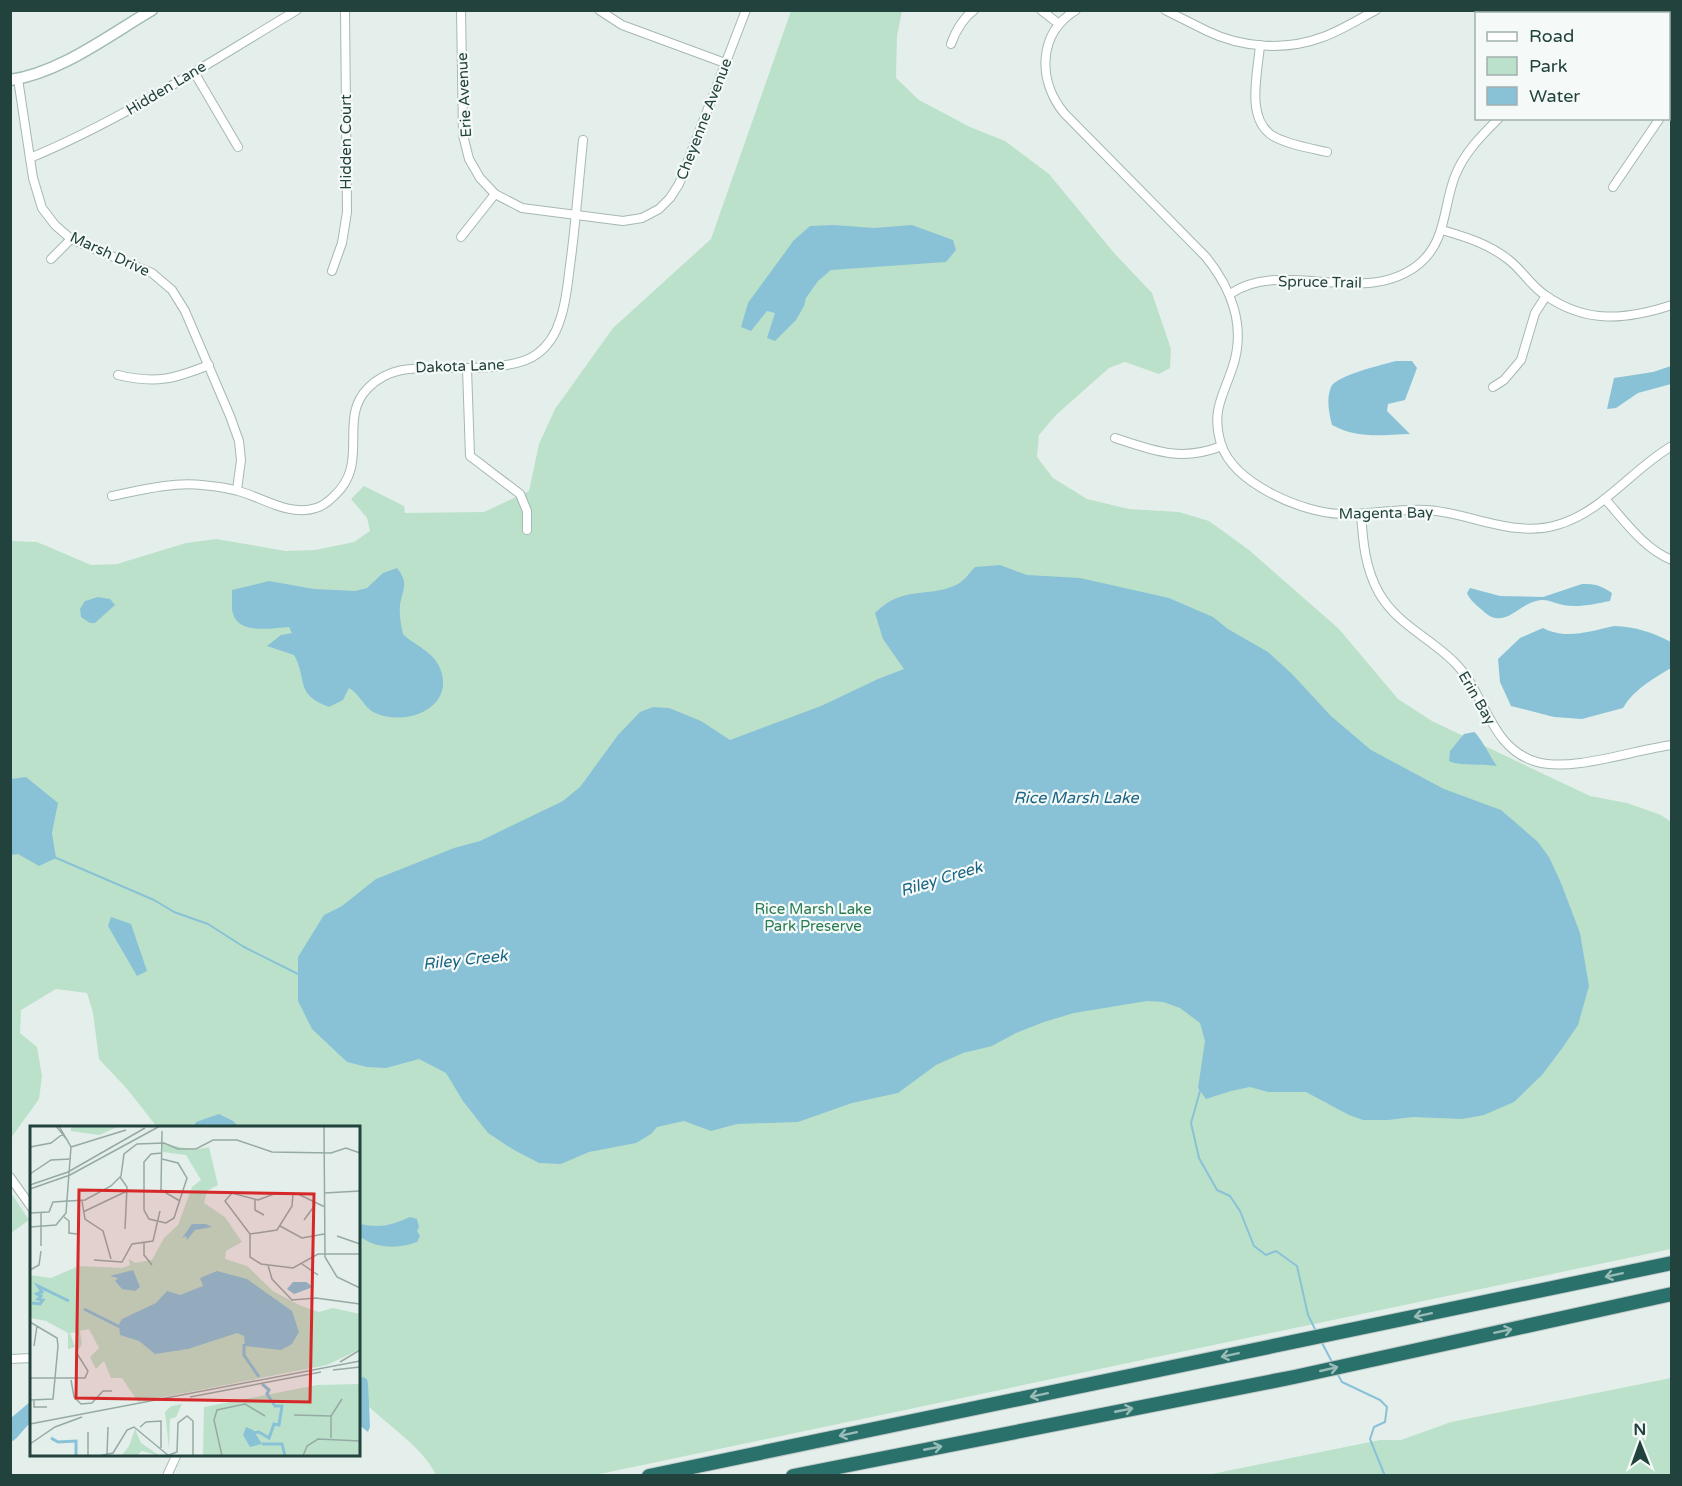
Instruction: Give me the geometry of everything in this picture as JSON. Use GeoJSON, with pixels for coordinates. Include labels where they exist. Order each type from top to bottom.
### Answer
{"type":"FeatureCollection","features":[{"type":"Feature","properties":{"kind":"highway"},"geometry":{"type":"LineString","coordinates":[[649,1476],[1671,1263]]}},
{"type":"Feature","properties":{"kind":"highway"},"geometry":{"type":"LineString","coordinates":[[793,1476],[1294,1377],[1671,1294]]}},
{"type":"Feature","properties":{"kind":"street"},"geometry":{"type":"LineString","coordinates":[[14,79],[40,73],[152,10]]}},
{"type":"Feature","properties":{"kind":"street","name":"Hidden Lane"},"geometry":{"type":"LineString","coordinates":[[30,158],[70,142],[111,121],[297,10]]}},
{"type":"Feature","properties":{"kind":"street","name":"Hidden Court"},"geometry":{"type":"LineString","coordinates":[[332,271],[342,243],[347,212],[345,10]]}},
{"type":"Feature","properties":{"kind":"street","name":"Erie Avenue"},"geometry":{"type":"LineString","coordinates":[[461,10],[463,135],[469,159],[480,178],[495,194],[522,208],[576,216]]}},
{"type":"Feature","properties":{"kind":"street"},"geometry":{"type":"LineString","coordinates":[[599,10],[621,25],[725,63]]}},
{"type":"Feature","properties":{"kind":"street","name":"Cheyenne Avenue"},"geometry":{"type":"LineString","coordinates":[[576,216],[622,222],[642,218],[659,209],[670,198],[680,184],[746,10]]}},
{"type":"Feature","properties":{"kind":"street"},"geometry":{"type":"LineString","coordinates":[[951,44],[958,27],[974,10]]}},
{"type":"Feature","properties":{"kind":"street"},"geometry":{"type":"LineString","coordinates":[[1041,10],[1059,24]]}},
{"type":"Feature","properties":{"kind":"street","name":"Magenta Bay"},"geometry":{"type":"LineString","coordinates":[[1076,10],[1059,24],[1047,49],[1046,77],[1055,102],[1206,256],[1230,294],[1235,311],[1237,338],[1233,365],[1218,404],[1218,429],[1222,446],[1237,470],[1248,480],[1311,509],[1327,513],[1361,514],[1428,510],[1504,526],[1538,529],[1571,521],[1586,513],[1640,467],[1671,446]]}},
{"type":"Feature","properties":{"kind":"street"},"geometry":{"type":"LineString","coordinates":[[1165,10],[1235,41],[1280,46],[1323,37],[1377,10]]}},
{"type":"Feature","properties":{"kind":"street"},"geometry":{"type":"LineString","coordinates":[[1260,45],[1256,104],[1259,122],[1275,136],[1327,152]]}},
{"type":"Feature","properties":{"kind":"street"},"geometry":{"type":"LineString","coordinates":[[194,72],[238,147]]}},
{"type":"Feature","properties":{"kind":"street","name":"Marsh Drive"},"geometry":{"type":"LineString","coordinates":[[14,79],[42,208],[55,225],[71,239],[152,273],[172,290],[185,311],[239,441],[241,460],[237,490]]}},
{"type":"Feature","properties":{"kind":"street","name":"Spruce Trail"},"geometry":{"type":"LineString","coordinates":[[1230,294],[1239,288],[1275,280],[1363,284],[1393,278],[1420,263],[1430,252],[1442,230],[1450,193],[1461,162],[1497,120]]}},
{"type":"Feature","properties":{"kind":"street"},"geometry":{"type":"LineString","coordinates":[[1613,187],[1659,120]]}},
{"type":"Feature","properties":{"kind":"street","name":"Dakota Lane"},"geometry":{"type":"LineString","coordinates":[[112,496],[165,485],[199,485],[237,490],[294,510],[315,509],[328,502],[340,491],[350,476],[353,463],[352,436],[356,408],[361,396],[381,378],[404,368],[467,368],[512,364],[537,355],[550,340],[560,320],[576,216],[583,140]]}},
{"type":"Feature","properties":{"kind":"street"},"geometry":{"type":"LineString","coordinates":[[461,237],[495,194]]}},
{"type":"Feature","properties":{"kind":"street"},"geometry":{"type":"LineString","coordinates":[[1442,230],[1481,243],[1494,250],[1508,259],[1546,296],[1561,305],[1598,316],[1635,316],[1671,305]]}},
{"type":"Feature","properties":{"kind":"street"},"geometry":{"type":"LineString","coordinates":[[51,259],[71,239]]}},
{"type":"Feature","properties":{"kind":"street"},"geometry":{"type":"LineString","coordinates":[[1493,387],[1504,380],[1521,360],[1535,313],[1546,296]]}},
{"type":"Feature","properties":{"kind":"street"},"geometry":{"type":"LineString","coordinates":[[118,375],[155,381],[192,372],[209,365]]}},
{"type":"Feature","properties":{"kind":"street"},"geometry":{"type":"LineString","coordinates":[[467,368],[470,456],[520,494],[526,511],[527,530]]}},
{"type":"Feature","properties":{"kind":"street"},"geometry":{"type":"LineString","coordinates":[[1115,438],[1171,455],[1199,454],[1222,446]]}},
{"type":"Feature","properties":{"kind":"street"},"geometry":{"type":"LineString","coordinates":[[1605,499],[1635,533],[1671,560]]}},
{"type":"Feature","properties":{"kind":"street","name":"Erin Bay"},"geometry":{"type":"LineString","coordinates":[[1361,514],[1366,560],[1380,594],[1402,623],[1453,660],[1474,688],[1499,735],[1509,746],[1535,761],[1565,766],[1671,744]]}},
{"type":"Feature","properties":{"kind":"street"},"geometry":{"type":"LineString","coordinates":[[10,1177],[30,1205]]}},
{"type":"Feature","properties":{"kind":"street"},"geometry":{"type":"LineString","coordinates":[[10,1359],[30,1358]]}},
{"type":"Feature","properties":{"kind":"street"},"geometry":{"type":"LineString","coordinates":[[167,1476],[177,1456]]}},
{"type":"Feature","properties":{"kind":"green space","name":"Rice Marsh Lake Park Preserve"},"geometry":{"type":"Polygon","coordinates":[[[791,11],[902,11],[897,36],[896,78],[919,100],[970,127],[1005,141],[1049,174],[1115,254],[1152,293],[1171,349],[1170,368],[1159,374],[1125,362],[1109,368],[1056,415],[1039,435],[1037,457],[1053,478],[1087,499],[1129,509],[1179,512],[1209,521],[1249,550],[1339,629],[1398,699],[1432,721],[1590,796],[1627,803],[1661,815],[1671,822],[1671,1249],[595,1475],[436,1475],[430,1464],[412,1444],[360,1398],[360,1126],[156,1126],[128,1090],[99,1059],[93,1013],[87,993],[56,989],[21,1010],[20,1033],[37,1047],[42,1076],[39,1099],[11,1138],[11,541],[37,542],[91,565],[117,564],[186,543],[216,539],[286,551],[315,550],[354,542],[370,531],[367,518],[351,499],[364,486],[404,506],[405,513],[484,512],[529,491],[539,444],[555,409],[613,328],[711,239],[791,11]]]}},
{"type":"Feature","properties":{"kind":"green space"},"geometry":{"type":"Polygon","coordinates":[[[11,1193],[29,1220],[10,1233],[11,1193]]]}},
{"type":"Feature","properties":{"kind":"green space"},"geometry":{"type":"Polygon","coordinates":[[[1671,1378],[1671,1475],[1207,1475],[1380,1440],[1401,1440],[1451,1422],[1671,1378]]]}},
{"type":"Feature","properties":{"kind":"water"},"geometry":{"type":"Polygon","coordinates":[[[912,225],[953,240],[956,250],[946,262],[831,270],[818,281],[806,298],[796,320],[775,341],[767,338],[775,313],[767,311],[751,331],[741,327],[748,303],[794,240],[810,226],[874,228],[912,225]]]}},
{"type":"Feature","properties":{"kind":"water"},"geometry":{"type":"Polygon","coordinates":[[[1396,361],[1412,361],[1417,368],[1405,400],[1388,404],[1387,411],[1410,434],[1360,434],[1332,425],[1329,396],[1331,387],[1335,383],[1361,371],[1396,361]]]}},
{"type":"Feature","properties":{"kind":"water"},"geometry":{"type":"Polygon","coordinates":[[[1671,366],[1671,384],[1638,393],[1616,408],[1607,409],[1614,378],[1653,372],[1671,366]]]}},
{"type":"Feature","properties":{"kind":"water","name":"Rice Marsh Lake"},"geometry":{"type":"Polygon","coordinates":[[[1000,565],[1027,575],[1080,578],[1169,598],[1213,617],[1228,629],[1268,652],[1331,716],[1371,750],[1444,789],[1501,810],[1538,842],[1549,857],[1561,883],[1580,933],[1589,986],[1578,1025],[1542,1075],[1514,1102],[1484,1115],[1462,1119],[1413,1117],[1363,1120],[1306,1092],[1268,1092],[1250,1087],[1206,1099],[1198,1088],[1205,1041],[1200,1023],[1180,1008],[1163,1002],[1147,1001],[1074,1013],[1044,1022],[992,1046],[963,1053],[936,1065],[898,1093],[852,1103],[798,1122],[737,1124],[711,1131],[684,1121],[657,1127],[651,1134],[636,1143],[589,1152],[561,1164],[539,1163],[488,1133],[463,1101],[446,1073],[419,1059],[386,1068],[367,1067],[347,1062],[312,1029],[298,1001],[298,957],[324,915],[342,906],[376,879],[454,848],[480,841],[563,801],[580,787],[618,735],[640,712],[653,707],[669,708],[701,721],[730,740],[821,706],[904,669],[883,639],[875,613],[896,598],[937,591],[958,584],[975,567],[1000,565]]]}},
{"type":"Feature","properties":{"kind":"water"},"geometry":{"type":"Polygon","coordinates":[[[397,568],[404,582],[400,605],[403,634],[433,657],[440,668],[443,682],[441,694],[435,704],[413,715],[400,718],[375,713],[349,688],[343,700],[329,707],[318,702],[306,691],[294,655],[267,646],[281,635],[292,633],[289,627],[264,629],[247,627],[235,618],[232,609],[232,590],[269,581],[314,589],[355,591],[367,588],[383,573],[397,568]]]}},
{"type":"Feature","properties":{"kind":"water"},"geometry":{"type":"Polygon","coordinates":[[[1582,584],[1591,584],[1608,590],[1612,593],[1610,601],[1575,606],[1540,600],[1503,618],[1496,618],[1480,608],[1467,593],[1470,588],[1500,596],[1543,597],[1582,584]]]}},
{"type":"Feature","properties":{"kind":"water"},"geometry":{"type":"Polygon","coordinates":[[[98,597],[110,599],[115,605],[95,623],[90,623],[81,617],[80,609],[85,601],[98,597]]]}},
{"type":"Feature","properties":{"kind":"water"},"geometry":{"type":"Polygon","coordinates":[[[1614,626],[1644,631],[1671,642],[1671,668],[1638,690],[1623,708],[1582,719],[1554,717],[1511,706],[1500,682],[1498,659],[1520,638],[1543,628],[1551,632],[1569,634],[1614,626]]]}},
{"type":"Feature","properties":{"kind":"water"},"geometry":{"type":"Polygon","coordinates":[[[1474,732],[1497,766],[1458,764],[1449,761],[1450,751],[1464,734],[1474,732]]]}},
{"type":"Feature","properties":{"kind":"water"},"geometry":{"type":"Polygon","coordinates":[[[26,777],[58,803],[52,833],[56,858],[39,866],[18,854],[11,855],[11,779],[26,777]]]}},
{"type":"Feature","properties":{"kind":"water"},"geometry":{"type":"Polygon","coordinates":[[[111,917],[131,924],[147,971],[137,976],[108,926],[111,917]]]}},
{"type":"Feature","properties":{"kind":"water"},"geometry":{"type":"Polygon","coordinates":[[[219,1114],[238,1126],[194,1126],[196,1122],[219,1114]]]}},
{"type":"Feature","properties":{"kind":"water"},"geometry":{"type":"Polygon","coordinates":[[[410,1217],[417,1219],[419,1227],[417,1231],[420,1236],[417,1242],[402,1246],[387,1246],[360,1237],[360,1224],[373,1226],[410,1217]]]}},
{"type":"Feature","properties":{"kind":"water"},"geometry":{"type":"Polygon","coordinates":[[[360,1378],[367,1379],[368,1384],[370,1427],[368,1432],[360,1426],[360,1378]]]}},
{"type":"Feature","properties":{"kind":"water"},"geometry":{"type":"Polygon","coordinates":[[[30,1402],[30,1424],[11,1442],[11,1418],[30,1402]]]}},
{"type":"Feature","properties":{"kind":"waterway","name":"Riley Creek"},"geometry":{"type":"LineString","coordinates":[[54,857],[154,900],[174,912],[208,924],[244,947],[300,975]]}},
{"type":"Feature","properties":{"kind":"waterway","name":"Riley Creek"},"geometry":{"type":"LineString","coordinates":[[1200,1091],[1191,1123],[1199,1158],[1217,1190],[1230,1196],[1240,1211],[1254,1246],[1266,1255],[1276,1251],[1297,1266],[1308,1315],[1317,1333]]}},
{"type":"Feature","properties":{"kind":"waterway","name":"Riley Creek"},"geometry":{"type":"LineString","coordinates":[[1321,1341],[1332,1362]]}},
{"type":"Feature","properties":{"kind":"waterway","name":"Riley Creek"},"geometry":{"type":"LineString","coordinates":[[1337,1373],[1342,1382],[1380,1400],[1387,1407],[1385,1422],[1374,1427],[1370,1439],[1385,1476]]}}]}
